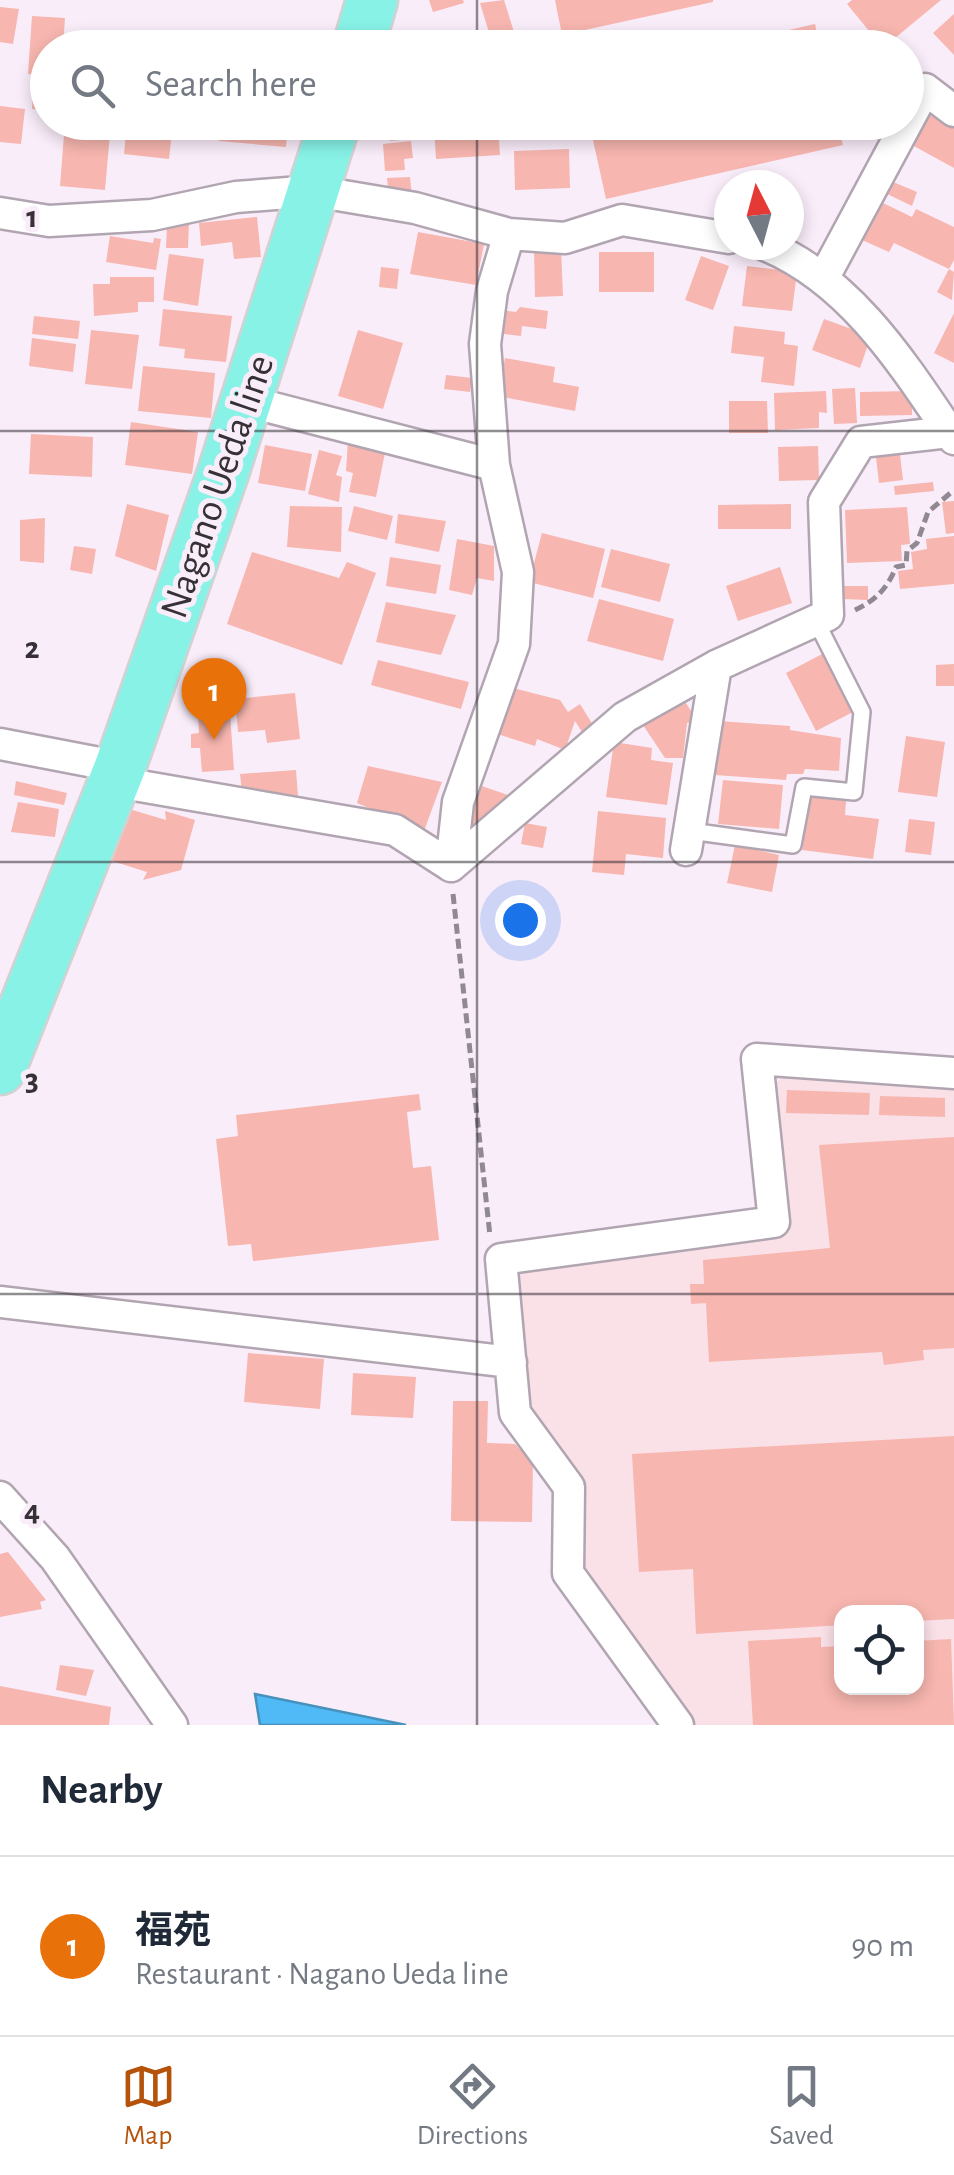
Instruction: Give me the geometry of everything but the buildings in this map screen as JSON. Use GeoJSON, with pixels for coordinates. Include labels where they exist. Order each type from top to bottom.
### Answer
{"type":"FeatureCollection","features":[{"type":"Feature","properties":{"kind":"main road"},"geometry":{"type":"LineString","coordinates":[[363,30],[372,0]]}},
{"type":"Feature","properties":{"kind":"main road","name":"Nagano Ueda line"},"geometry":{"type":"LineString","coordinates":[[0,1069],[115,774],[246,401],[329,140]]}},
{"type":"Feature","properties":{"kind":"street"},"geometry":{"type":"LineString","coordinates":[[924,93],[926,89],[954,111]]}},
{"type":"Feature","properties":{"kind":"street"},"geometry":{"type":"LineString","coordinates":[[823,279],[898,140]]}},
{"type":"Feature","properties":{"kind":"street"},"geometry":{"type":"LineString","coordinates":[[0,213],[49,221],[152,216],[236,197],[314,191],[415,208],[509,234],[565,238],[622,220],[714,235]]}},
{"type":"Feature","properties":{"kind":"street"},"geometry":{"type":"LineString","coordinates":[[451,866],[458,802],[514,644],[518,572],[494,465],[484,344],[492,292],[509,234]]}},
{"type":"Feature","properties":{"kind":"street"},"geometry":{"type":"LineString","coordinates":[[799,260],[893,348],[952,436]]}},
{"type":"Feature","properties":{"kind":"street"},"geometry":{"type":"LineString","coordinates":[[246,401],[494,465]]}},
{"type":"Feature","properties":{"kind":"street"},"geometry":{"type":"LineString","coordinates":[[451,866],[625,716],[716,666],[822,618],[824,502],[861,442],[952,436]]}},
{"type":"Feature","properties":{"kind":"street"},"geometry":{"type":"LineString","coordinates":[[688,840],[716,666]]}},
{"type":"Feature","properties":{"kind":"street"},"geometry":{"type":"LineString","coordinates":[[0,744],[115,774],[396,830],[451,866]]}},
{"type":"Feature","properties":{"kind":"street"},"geometry":{"type":"LineString","coordinates":[[678,1725],[568,1573],[569,1487],[515,1412],[501,1259],[774,1222],[757,1060],[954,1073]]}},
{"type":"Feature","properties":{"kind":"street"},"geometry":{"type":"LineString","coordinates":[[0,1302],[511,1362]]}},
{"type":"Feature","properties":{"kind":"street"},"geometry":{"type":"LineString","coordinates":[[0,1498],[55,1558],[172,1725]]}},
{"type":"Feature","properties":{"kind":"lane"},"geometry":{"type":"LineString","coordinates":[[688,840],[793,845],[804,786],[854,792],[862,712],[822,618]]}},
{"type":"Feature","properties":{"kind":"path"},"geometry":{"type":"LineString","coordinates":[[822,618],[844,616],[874,601],[888,586],[896,567],[906,565],[907,551],[917,543],[928,512],[954,490]]}},
{"type":"Feature","properties":{"kind":"path"},"geometry":{"type":"LineString","coordinates":[[451,866],[492,1247],[501,1259]]}},
{"type":"Feature","properties":{"kind":"shaded area"},"geometry":{"type":"Polygon","coordinates":[[[785,1075],[954,1083],[954,1725],[694,1725],[613,1617],[580,1561],[584,1482],[526,1415],[512,1276],[519,1263],[789,1230],[773,1085],[785,1075]]]}},
{"type":"Feature","properties":{"kind":"water"},"geometry":{"type":"Polygon","coordinates":[[[255,1694],[406,1725],[260,1725],[255,1694]]]}},
{"type":"Feature","properties":{"kind":"place","name":"福苑"},"geometry":{"type":"Point","coordinates":[214,740]}}]}
